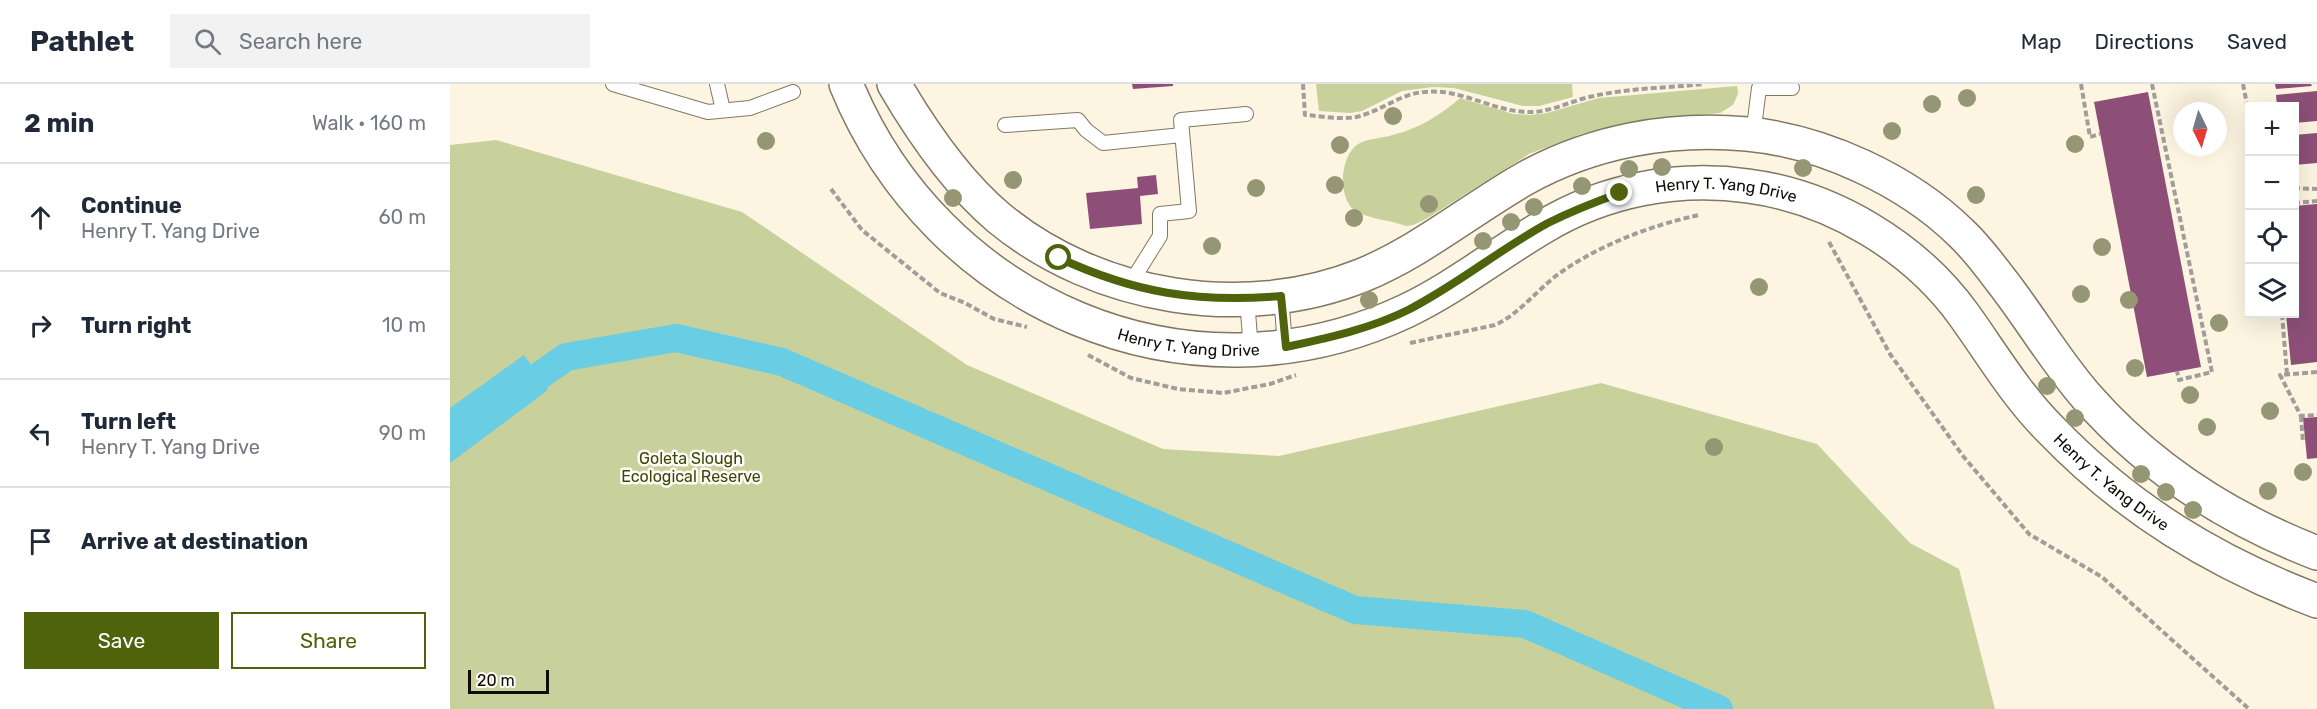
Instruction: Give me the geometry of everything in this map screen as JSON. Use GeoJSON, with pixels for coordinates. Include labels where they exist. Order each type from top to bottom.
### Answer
{"type":"FeatureCollection","features":[{"type":"Feature","properties":{"kind":"main road","name":"Henry T. Yang Drive"},"geometry":{"type":"LineString","coordinates":[[846,84],[879,150],[906,188],[938,225],[1000,278],[1034,299],[1072,317],[1141,339],[1221,350],[1251,350],[1294,360],[1406,311],[1437,295],[1546,224],[1586,205],[1620,193],[1662,185],[1698,182],[1748,186],[1790,194],[1834,210],[1874,232],[1906,255],[1934,280],[1962,312],[2014,389],[2046,426],[2115,490],[2153,518],[2203,549],[2277,586],[2317,601]]}},
{"type":"Feature","properties":{"kind":"main road"},"geometry":{"type":"LineString","coordinates":[[894,84],[918,124],[947,162],[996,216],[1059,258],[1093,274],[1129,286],[1175,295],[1247,299],[1281,296],[1341,283],[1401,257],[1525,179],[1561,161],[1616,143],[1667,133],[1717,132],[1796,142],[1832,153],[1872,172],[1918,199],[1961,233],[2001,279],[2057,360],[2086,396],[2127,438],[2191,489],[2230,513],[2317,553]]}},
{"type":"Feature","properties":{"kind":"lane"},"geometry":{"type":"LineString","coordinates":[[613,84],[708,112],[750,108],[793,92]]}},
{"type":"Feature","properties":{"kind":"lane"},"geometry":{"type":"LineString","coordinates":[[717,84],[723,110]]}},
{"type":"Feature","properties":{"kind":"lane"},"geometry":{"type":"LineString","coordinates":[[1753,135],[1759,88],[1792,88]]}},
{"type":"Feature","properties":{"kind":"lane"},"geometry":{"type":"LineString","coordinates":[[1129,286],[1160,236],[1160,214],[1189,211],[1181,120],[1246,114]]}},
{"type":"Feature","properties":{"kind":"lane"},"geometry":{"type":"LineString","coordinates":[[1005,125],[1078,120],[1103,143],[1182,135]]}},
{"type":"Feature","properties":{"kind":"lane"},"geometry":{"type":"LineString","coordinates":[[1281,296],[1294,360]]}},
{"type":"Feature","properties":{"kind":"lane"},"geometry":{"type":"LineString","coordinates":[[1247,299],[1251,350]]}},
{"type":"Feature","properties":{"kind":"path"},"geometry":{"type":"LineString","coordinates":[[1303,84],[1305,115],[1345,118],[1356,117],[1393,99],[1425,91],[1461,95],[1509,110],[1528,112],[1554,108],[1595,95],[1704,84]]}},
{"type":"Feature","properties":{"kind":"path"},"geometry":{"type":"LineString","coordinates":[[2082,84],[2090,137],[2100,134]]}},
{"type":"Feature","properties":{"kind":"path"},"geometry":{"type":"LineString","coordinates":[[2152,84],[2212,372],[2179,380],[2176,371]]}},
{"type":"Feature","properties":{"kind":"path"},"geometry":{"type":"LineString","coordinates":[[2243,84],[2246,102]]}},
{"type":"Feature","properties":{"kind":"path"},"geometry":{"type":"LineString","coordinates":[[2299,188],[2317,189]]}},
{"type":"Feature","properties":{"kind":"path"},"geometry":{"type":"LineString","coordinates":[[831,189],[862,230],[940,293],[965,303],[994,319],[1036,330]]}},
{"type":"Feature","properties":{"kind":"path"},"geometry":{"type":"LineString","coordinates":[[2299,203],[2317,201]]}},
{"type":"Feature","properties":{"kind":"path"},"geometry":{"type":"LineString","coordinates":[[1408,344],[1495,326],[1506,321],[1554,278],[1594,252],[1674,220],[1708,213]]}},
{"type":"Feature","properties":{"kind":"path"},"geometry":{"type":"LineString","coordinates":[[1822,232],[1890,354],[1963,456],[2029,534],[2102,577],[2249,709]]}},
{"type":"Feature","properties":{"kind":"path"},"geometry":{"type":"LineString","coordinates":[[2282,318],[2287,374]]}},
{"type":"Feature","properties":{"kind":"path"},"geometry":{"type":"LineString","coordinates":[[1084,353],[1131,378],[1178,388],[1223,393],[1270,384],[1294,360]]}},
{"type":"Feature","properties":{"kind":"path"},"geometry":{"type":"LineString","coordinates":[[2303,443],[2301,417],[2280,375],[2317,372]]}},
{"type":"Feature","properties":{"kind":"path"},"geometry":{"type":"LineString","coordinates":[[2301,417],[2317,415]]}},
{"type":"Feature","properties":{"kind":"shaded area"},"geometry":{"type":"Polygon","coordinates":[[[450,84],[2317,84],[2317,709],[1995,709],[1959,569],[1911,543],[1817,444],[1601,383],[1279,456],[1163,449],[967,365],[742,212],[496,140],[450,145],[450,84]]]}},
{"type":"Feature","properties":{"kind":"green space"},"geometry":{"type":"Polygon","coordinates":[[[1316,84],[1572,84],[1573,97],[1539,106],[1523,106],[1454,88],[1433,87],[1402,91],[1362,111],[1350,113],[1319,111],[1316,84]]]}},
{"type":"Feature","properties":{"kind":"green space"},"geometry":{"type":"Polygon","coordinates":[[[1737,86],[1738,94],[1733,105],[1720,113],[1636,121],[1581,134],[1529,154],[1413,225],[1406,226],[1357,212],[1350,206],[1343,188],[1345,166],[1353,148],[1364,141],[1392,135],[1422,124],[1460,98],[1513,114],[1531,115],[1547,113],[1599,98],[1737,86]]]}},
{"type":"Feature","properties":{"kind":"green space","name":"Goleta Slough Ecological Reserve"},"geometry":{"type":"Polygon","coordinates":[[[496,140],[742,212],[967,365],[1163,449],[1279,456],[1601,383],[1817,444],[1910,543],[1959,569],[1995,709],[450,709],[450,145],[496,140]]]}},
{"type":"Feature","properties":{"kind":"water"},"geometry":{"type":"Polygon","coordinates":[[[524,355],[548,390],[450,463],[450,408],[524,355]]]}},
{"type":"Feature","properties":{"kind":"building"},"geometry":{"type":"Polygon","coordinates":[[[1132,84],[1173,84],[1173,86],[1133,89],[1132,84]]]}},
{"type":"Feature","properties":{"kind":"building"},"geometry":{"type":"Polygon","coordinates":[[[2275,84],[2311,84],[2312,86],[2276,89],[2275,84]]]}},
{"type":"Feature","properties":{"kind":"building"},"geometry":{"type":"Polygon","coordinates":[[[2317,91],[2317,121],[2299,123],[2299,102],[2277,102],[2276,95],[2317,91]]]}},
{"type":"Feature","properties":{"kind":"building"},"geometry":{"type":"Polygon","coordinates":[[[2148,92],[2201,367],[2147,377],[2094,102],[2148,92]]]}},
{"type":"Feature","properties":{"kind":"building"},"geometry":{"type":"Polygon","coordinates":[[[2317,133],[2317,163],[2299,165],[2299,135],[2317,133]]]}},
{"type":"Feature","properties":{"kind":"building"},"geometry":{"type":"Polygon","coordinates":[[[1156,175],[1158,194],[1140,196],[1142,224],[1090,229],[1086,193],[1138,188],[1137,177],[1156,175]]]}},
{"type":"Feature","properties":{"kind":"building"},"geometry":{"type":"Polygon","coordinates":[[[2317,204],[2317,362],[2291,365],[2286,318],[2299,318],[2299,206],[2317,204]]]}},
{"type":"Feature","properties":{"kind":"building"},"geometry":{"type":"Polygon","coordinates":[[[2317,417],[2317,458],[2307,459],[2303,418],[2317,417]]]}},
{"type":"Feature","properties":{"kind":"waterway"},"geometry":{"type":"LineString","coordinates":[[450,439],[566,357],[676,338],[782,362],[1355,610],[1525,624],[1719,709]]}},
{"type":"Feature","properties":{"kind":"route"},"geometry":{"type":"LineString","coordinates":[[1059,258],[1093,274],[1129,286],[1166,294],[1247,299],[1281,296],[1286,347],[1368,327],[1406,311],[1437,295],[1546,224],[1586,205],[1620,193]]}}]}
